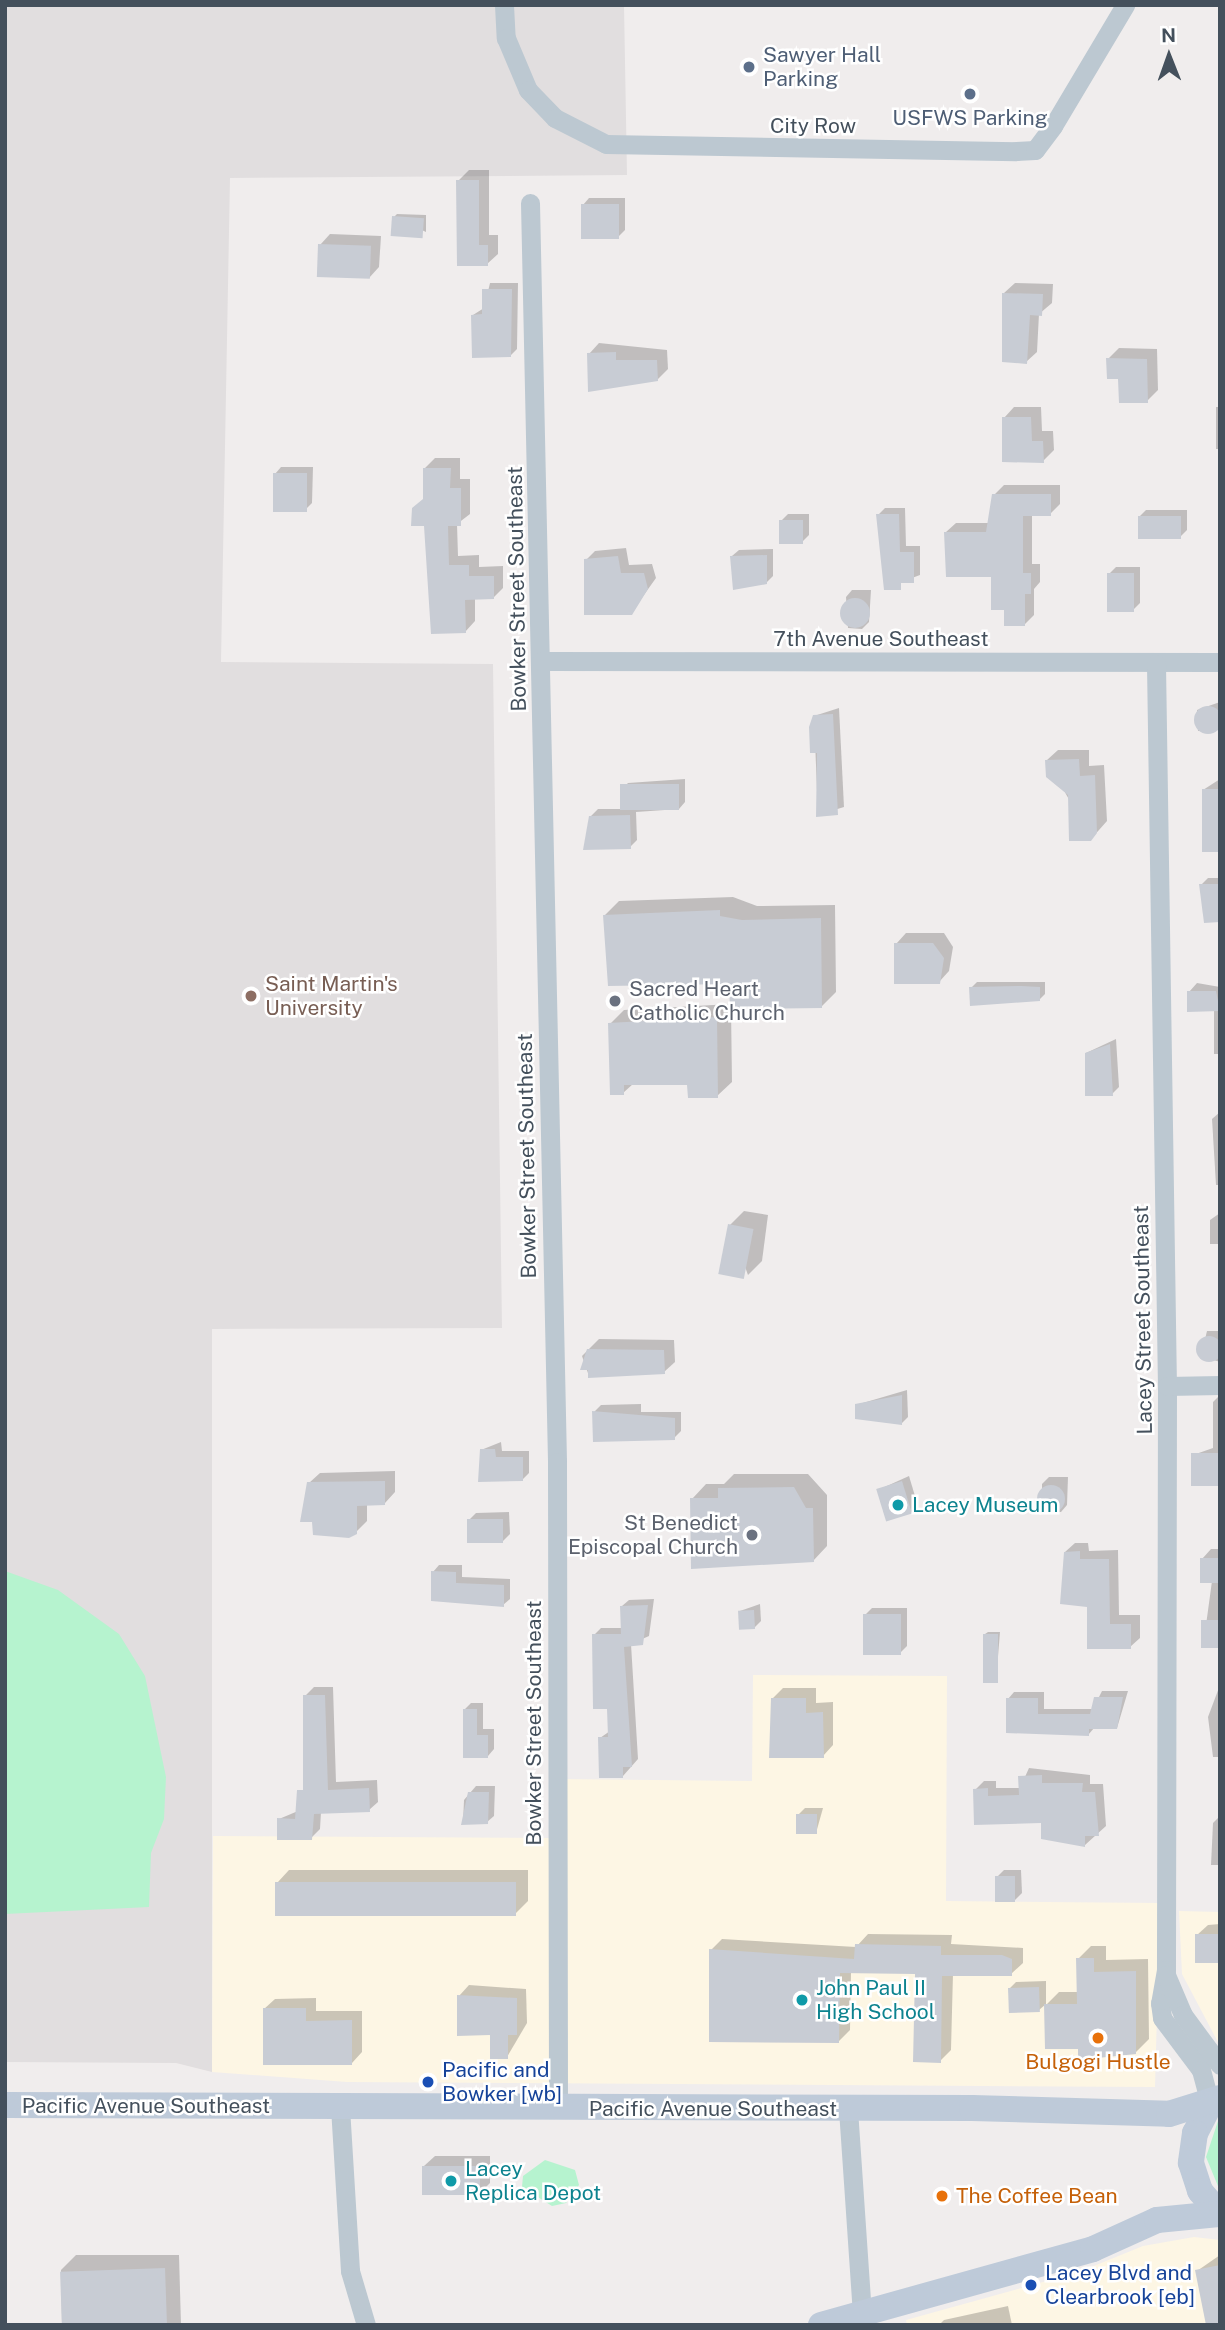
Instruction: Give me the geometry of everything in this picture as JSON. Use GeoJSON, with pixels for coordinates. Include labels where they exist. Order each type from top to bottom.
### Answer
{"type":"FeatureCollection","features":[{"type":"Feature","properties":{"kind":"main road","name":"Pacific Avenue Southeast"},"geometry":{"type":"LineString","coordinates":[[5,2105],[848,2109],[1169,2114],[1215,2101]]}},
{"type":"Feature","properties":{"kind":"main road"},"geometry":{"type":"LineString","coordinates":[[1215,2101],[1195,2133],[1191,2163],[1200,2191],[1220,2214]]}},
{"type":"Feature","properties":{"kind":"main road"},"geometry":{"type":"LineString","coordinates":[[821,2325],[866,2321],[1093,2249],[1157,2220],[1220,2214]]}},
{"type":"Feature","properties":{"kind":"street","name":"City Row"},"geometry":{"type":"LineString","coordinates":[[504,5],[506,38],[528,90],[555,118],[606,144],[1016,151],[1035,150],[1053,127],[1125,5]]}},
{"type":"Feature","properties":{"kind":"street","name":"Bowker Street Southeast"},"geometry":{"type":"LineString","coordinates":[[530,203],[557,1475],[558,2109]]}},
{"type":"Feature","properties":{"kind":"street","name":"7th Avenue Southeast"},"geometry":{"type":"LineString","coordinates":[[541,661],[1220,663]]}},
{"type":"Feature","properties":{"kind":"street","name":"Lacey Street Southeast"},"geometry":{"type":"LineString","coordinates":[[1156,664],[1167,1386],[1166,1975],[1162,2018],[1201,2070],[1215,2101]]}},
{"type":"Feature","properties":{"kind":"street"},"geometry":{"type":"LineString","coordinates":[[1167,1386],[1220,1385]]}},
{"type":"Feature","properties":{"kind":"street","name":"Lacey Street Southeast"},"geometry":{"type":"LineString","coordinates":[[1166,1975],[1183,2015],[1220,2065]]}},
{"type":"Feature","properties":{"kind":"street"},"geometry":{"type":"LineString","coordinates":[[340,2107],[343,2213],[350,2272],[366,2325]]}},
{"type":"Feature","properties":{"kind":"street"},"geometry":{"type":"LineString","coordinates":[[848,2109],[866,2321]]}},
{"type":"Feature","properties":{"kind":"shaded area","name":"Saint Martin's University"},"geometry":{"type":"Polygon","coordinates":[[[5,5],[624,5],[627,175],[230,178],[221,662],[493,664],[502,1328],[212,1329],[212,2072],[176,2063],[5,2062],[5,5]]]}},
{"type":"Feature","properties":{"kind":"shaded area"},"geometry":{"type":"Polygon","coordinates":[[[753,1675],[947,1676],[946,1901],[1160,1903],[1155,2087],[347,2082],[212,2072],[213,1836],[555,1838],[556,1779],[752,1781],[753,1675]]]}},
{"type":"Feature","properties":{"kind":"shaded area"},"geometry":{"type":"Polygon","coordinates":[[[1179,1911],[1220,1912],[1220,2046],[1182,1974],[1179,1911]]]}},
{"type":"Feature","properties":{"kind":"shaded area"},"geometry":{"type":"Polygon","coordinates":[[[1194,2237],[1220,2240],[1220,2325],[907,2325],[906,2320],[1079,2272],[1143,2246],[1194,2237]]]}},
{"type":"Feature","properties":{"kind":"green space"},"geometry":{"type":"Polygon","coordinates":[[[5,1571],[58,1590],[119,1634],[145,1676],[166,1777],[164,1819],[151,1853],[149,1907],[5,1914],[5,1571]]]}},
{"type":"Feature","properties":{"kind":"green space"},"geometry":{"type":"Polygon","coordinates":[[[1220,2115],[1220,2191],[1206,2157],[1220,2115]]]}},
{"type":"Feature","properties":{"kind":"green space"},"geometry":{"type":"Polygon","coordinates":[[[545,2160],[575,2170],[579,2185],[566,2203],[552,2206],[522,2187],[523,2176],[545,2160]]]}},
{"type":"Feature","properties":{"kind":"building"},"geometry":{"type":"Polygon","coordinates":[[[456,180],[479,180],[479,245],[488,245],[488,266],[457,266],[456,180]]]}},
{"type":"Feature","properties":{"kind":"building"},"geometry":{"type":"Polygon","coordinates":[[[581,204],[619,204],[619,239],[581,239],[581,204]]]}},
{"type":"Feature","properties":{"kind":"building"},"geometry":{"type":"Polygon","coordinates":[[[392,216],[424,218],[423,238],[391,236],[392,216]]]}},
{"type":"Feature","properties":{"kind":"building"},"geometry":{"type":"Polygon","coordinates":[[[318,244],[371,246],[370,279],[317,277],[318,244]]]}},
{"type":"Feature","properties":{"kind":"building"},"geometry":{"type":"Polygon","coordinates":[[[482,289],[512,289],[511,357],[472,358],[471,315],[482,314],[482,289]]]}},
{"type":"Feature","properties":{"kind":"building"},"geometry":{"type":"Polygon","coordinates":[[[1002,293],[1043,294],[1042,316],[1030,315],[1027,364],[1002,362],[1002,293]]]}},
{"type":"Feature","properties":{"kind":"building"},"geometry":{"type":"Polygon","coordinates":[[[616,352],[616,360],[657,360],[658,381],[588,392],[587,353],[616,352]]]}},
{"type":"Feature","properties":{"kind":"building"},"geometry":{"type":"Polygon","coordinates":[[[1106,358],[1147,359],[1148,403],[1119,403],[1118,379],[1107,379],[1106,358]]]}},
{"type":"Feature","properties":{"kind":"building"},"geometry":{"type":"Polygon","coordinates":[[[1002,417],[1031,417],[1032,441],[1043,441],[1044,463],[1002,462],[1002,417]]]}},
{"type":"Feature","properties":{"kind":"building"},"geometry":{"type":"Polygon","coordinates":[[[423,468],[451,468],[450,488],[461,488],[461,526],[448,526],[449,565],[469,565],[469,576],[494,576],[494,599],[465,600],[466,633],[431,634],[424,526],[411,526],[412,508],[423,499],[423,468]]]}},
{"type":"Feature","properties":{"kind":"building"},"geometry":{"type":"Polygon","coordinates":[[[273,473],[307,473],[307,512],[273,512],[273,473]]]}},
{"type":"Feature","properties":{"kind":"building"},"geometry":{"type":"Polygon","coordinates":[[[992,494],[1051,494],[1051,516],[1023,516],[1023,573],[1031,573],[1031,594],[1025,594],[1025,626],[1004,626],[1004,610],[991,610],[991,577],[946,577],[944,532],[986,532],[992,494]]]}},
{"type":"Feature","properties":{"kind":"building"},"geometry":{"type":"Polygon","coordinates":[[[876,514],[899,514],[900,552],[914,552],[914,583],[901,583],[901,590],[884,590],[876,514]]]}},
{"type":"Feature","properties":{"kind":"building"},"geometry":{"type":"Polygon","coordinates":[[[1138,516],[1181,516],[1181,539],[1138,539],[1138,516]]]}},
{"type":"Feature","properties":{"kind":"building"},"geometry":{"type":"Polygon","coordinates":[[[779,520],[803,520],[803,544],[779,544],[779,520]]]}},
{"type":"Feature","properties":{"kind":"building"},"geometry":{"type":"Polygon","coordinates":[[[767,555],[767,584],[733,590],[730,556],[767,555]]]}},
{"type":"Feature","properties":{"kind":"building"},"geometry":{"type":"Polygon","coordinates":[[[618,556],[621,573],[644,573],[648,589],[632,615],[584,615],[584,559],[618,556]]]}},
{"type":"Feature","properties":{"kind":"building"},"geometry":{"type":"Polygon","coordinates":[[[1107,573],[1134,573],[1134,612],[1107,612],[1107,573]]]}},
{"type":"Feature","properties":{"kind":"building"},"geometry":{"type":"Polygon","coordinates":[[[855,598],[866,602],[870,613],[866,624],[855,628],[844,624],[840,613],[844,602],[855,598]]]}},
{"type":"Feature","properties":{"kind":"building"},"geometry":{"type":"Polygon","coordinates":[[[1208,706],[1218,710],[1222,720],[1218,730],[1208,734],[1198,730],[1194,720],[1198,710],[1208,706]]]}},
{"type":"Feature","properties":{"kind":"building"},"geometry":{"type":"Polygon","coordinates":[[[833,714],[838,815],[816,817],[817,753],[810,753],[809,727],[813,715],[833,714]]]}},
{"type":"Feature","properties":{"kind":"building"},"geometry":{"type":"Polygon","coordinates":[[[1079,759],[1080,776],[1095,775],[1097,833],[1091,841],[1069,841],[1068,795],[1046,777],[1045,760],[1079,759]]]}},
{"type":"Feature","properties":{"kind":"building"},"geometry":{"type":"Polygon","coordinates":[[[620,784],[679,784],[679,810],[620,810],[620,784]]]}},
{"type":"Feature","properties":{"kind":"building"},"geometry":{"type":"Polygon","coordinates":[[[1202,789],[1220,789],[1220,852],[1202,852],[1202,789]]]}},
{"type":"Feature","properties":{"kind":"building"},"geometry":{"type":"Polygon","coordinates":[[[630,815],[631,849],[583,850],[589,816],[630,815]]]}},
{"type":"Feature","properties":{"kind":"building"},"geometry":{"type":"Polygon","coordinates":[[[1199,884],[1220,884],[1220,922],[1204,923],[1199,884]]]}},
{"type":"Feature","properties":{"kind":"building"},"geometry":{"type":"Polygon","coordinates":[[[720,910],[720,916],[742,920],[821,918],[822,1008],[730,1009],[729,984],[608,986],[603,915],[720,910]]]}},
{"type":"Feature","properties":{"kind":"building"},"geometry":{"type":"Polygon","coordinates":[[[894,943],[933,943],[944,958],[940,984],[894,984],[894,943]]]}},
{"type":"Feature","properties":{"kind":"building"},"geometry":{"type":"Polygon","coordinates":[[[969,987],[1040,987],[1040,1001],[970,1006],[969,987]]]}},
{"type":"Feature","properties":{"kind":"building"},"geometry":{"type":"Polygon","coordinates":[[[1187,991],[1216,991],[1220,1011],[1187,1012],[1187,991]]]}},
{"type":"Feature","properties":{"kind":"building"},"geometry":{"type":"Polygon","coordinates":[[[717,1017],[718,1098],[688,1098],[687,1085],[624,1085],[624,1095],[610,1095],[608,1023],[717,1017]]]}},
{"type":"Feature","properties":{"kind":"building"},"geometry":{"type":"Polygon","coordinates":[[[1110,1044],[1113,1096],[1085,1096],[1085,1053],[1110,1044]]]}},
{"type":"Feature","properties":{"kind":"building"},"geometry":{"type":"Polygon","coordinates":[[[728,1224],[754,1229],[744,1279],[718,1274],[728,1224]]]}},
{"type":"Feature","properties":{"kind":"building"},"geometry":{"type":"Polygon","coordinates":[[[1209,1336],[1218,1340],[1222,1349],[1218,1358],[1209,1362],[1200,1358],[1196,1349],[1200,1340],[1209,1336]]]}},
{"type":"Feature","properties":{"kind":"building"},"geometry":{"type":"Polygon","coordinates":[[[587,1349],[664,1350],[665,1374],[588,1378],[588,1370],[580,1370],[587,1349]]]}},
{"type":"Feature","properties":{"kind":"building"},"geometry":{"type":"Polygon","coordinates":[[[902,1395],[902,1425],[855,1419],[855,1404],[902,1395]]]}},
{"type":"Feature","properties":{"kind":"building"},"geometry":{"type":"Polygon","coordinates":[[[592,1411],[675,1418],[675,1440],[593,1442],[592,1411]]]}},
{"type":"Feature","properties":{"kind":"building"},"geometry":{"type":"Polygon","coordinates":[[[480,1449],[495,1449],[496,1457],[523,1457],[523,1481],[478,1482],[480,1449]]]}},
{"type":"Feature","properties":{"kind":"building"},"geometry":{"type":"Polygon","coordinates":[[[1191,1453],[1220,1453],[1220,1486],[1191,1486],[1191,1453]]]}},
{"type":"Feature","properties":{"kind":"building"},"geometry":{"type":"Polygon","coordinates":[[[385,1481],[385,1505],[357,1506],[357,1534],[349,1538],[313,1535],[312,1522],[300,1522],[307,1482],[385,1481]]]}},
{"type":"Feature","properties":{"kind":"building","name":"Lacey Museum"},"geometry":{"type":"Polygon","coordinates":[[[902,1481],[912,1514],[886,1521],[876,1489],[902,1481]]]}},
{"type":"Feature","properties":{"kind":"building"},"geometry":{"type":"Polygon","coordinates":[[[1051,1485],[1061,1489],[1065,1499],[1061,1509],[1051,1513],[1041,1509],[1037,1499],[1041,1489],[1051,1485]]]}},
{"type":"Feature","properties":{"kind":"building","name":"St Benedict Episcopal Church"},"geometry":{"type":"Polygon","coordinates":[[[794,1487],[806,1508],[813,1508],[814,1562],[691,1569],[690,1498],[718,1498],[718,1488],[794,1487]]]}},
{"type":"Feature","properties":{"kind":"building"},"geometry":{"type":"Polygon","coordinates":[[[467,1519],[503,1519],[503,1543],[467,1543],[467,1519]]]}},
{"type":"Feature","properties":{"kind":"building"},"geometry":{"type":"Polygon","coordinates":[[[1080,1551],[1080,1559],[1109,1559],[1110,1624],[1131,1624],[1131,1649],[1087,1649],[1087,1607],[1060,1604],[1064,1552],[1080,1551]]]}},
{"type":"Feature","properties":{"kind":"building"},"geometry":{"type":"Polygon","coordinates":[[[1200,1558],[1220,1558],[1220,1583],[1200,1583],[1200,1558]]]}},
{"type":"Feature","properties":{"kind":"building"},"geometry":{"type":"Polygon","coordinates":[[[431,1571],[456,1572],[456,1583],[504,1585],[504,1607],[431,1601],[431,1571]]]}},
{"type":"Feature","properties":{"kind":"building"},"geometry":{"type":"Polygon","coordinates":[[[648,1605],[643,1645],[624,1647],[632,1767],[623,1767],[623,1778],[599,1778],[598,1737],[608,1737],[607,1709],[593,1709],[592,1634],[621,1634],[620,1606],[648,1605]]]}},
{"type":"Feature","properties":{"kind":"building"},"geometry":{"type":"Polygon","coordinates":[[[754,1610],[755,1629],[739,1630],[738,1611],[754,1610]]]}},
{"type":"Feature","properties":{"kind":"building"},"geometry":{"type":"Polygon","coordinates":[[[863,1614],[901,1614],[901,1655],[863,1655],[863,1614]]]}},
{"type":"Feature","properties":{"kind":"building"},"geometry":{"type":"Polygon","coordinates":[[[1201,1620],[1220,1620],[1220,1648],[1201,1648],[1201,1620]]]}},
{"type":"Feature","properties":{"kind":"building"},"geometry":{"type":"Polygon","coordinates":[[[983,1634],[998,1634],[998,1683],[983,1683],[983,1634]]]}},
{"type":"Feature","properties":{"kind":"building"},"geometry":{"type":"Polygon","coordinates":[[[303,1695],[325,1695],[328,1790],[369,1788],[370,1812],[314,1814],[312,1840],[277,1840],[277,1818],[295,1819],[297,1790],[303,1790],[303,1695]]]}},
{"type":"Feature","properties":{"kind":"building"},"geometry":{"type":"Polygon","coordinates":[[[1094,1697],[1123,1697],[1117,1729],[1089,1729],[1089,1736],[1006,1733],[1006,1698],[1038,1698],[1038,1714],[1090,1714],[1094,1697]]]}},
{"type":"Feature","properties":{"kind":"building"},"geometry":{"type":"Polygon","coordinates":[[[771,1698],[806,1698],[806,1713],[823,1712],[824,1758],[769,1758],[771,1698]]]}},
{"type":"Feature","properties":{"kind":"building"},"geometry":{"type":"Polygon","coordinates":[[[463,1709],[477,1709],[477,1735],[488,1735],[488,1758],[463,1758],[463,1709]]]}},
{"type":"Feature","properties":{"kind":"building"},"geometry":{"type":"Polygon","coordinates":[[[1042,1775],[1042,1783],[1083,1783],[1082,1792],[1095,1792],[1099,1836],[1085,1836],[1085,1847],[1041,1839],[1041,1823],[974,1825],[973,1789],[988,1788],[988,1796],[1019,1795],[1018,1776],[1042,1775]]]}},
{"type":"Feature","properties":{"kind":"building"},"geometry":{"type":"Polygon","coordinates":[[[468,1792],[489,1792],[488,1824],[461,1825],[468,1792]]]}},
{"type":"Feature","properties":{"kind":"building"},"geometry":{"type":"Polygon","coordinates":[[[796,1814],[817,1814],[817,1834],[796,1834],[796,1814]]]}},
{"type":"Feature","properties":{"kind":"building"},"geometry":{"type":"Polygon","coordinates":[[[995,1876],[1015,1876],[1015,1902],[995,1902],[995,1876]]]}},
{"type":"Feature","properties":{"kind":"building"},"geometry":{"type":"Polygon","coordinates":[[[275,1882],[516,1882],[516,1916],[275,1916],[275,1882]]]}},
{"type":"Feature","properties":{"kind":"building"},"geometry":{"type":"Polygon","coordinates":[[[1195,1934],[1220,1934],[1220,1963],[1195,1963],[1195,1934]]]}},
{"type":"Feature","properties":{"kind":"building","name":"John Paul II High School"},"geometry":{"type":"Polygon","coordinates":[[[855,1944],[941,1946],[941,1955],[1002,1955],[1012,1959],[1012,1976],[942,1976],[941,2063],[913,2062],[915,1974],[840,1973],[839,2043],[709,2042],[709,1949],[854,1959],[855,1944]]]}},
{"type":"Feature","properties":{"kind":"building"},"geometry":{"type":"Polygon","coordinates":[[[1076,1958],[1094,1958],[1094,1972],[1136,1971],[1136,2054],[1078,2060],[1078,2049],[1045,2049],[1044,2004],[1077,2004],[1076,1958]]]}},
{"type":"Feature","properties":{"kind":"building"},"geometry":{"type":"Polygon","coordinates":[[[1039,1987],[1040,2012],[1009,2013],[1008,1988],[1039,1987]]]}},
{"type":"Feature","properties":{"kind":"building"},"geometry":{"type":"Polygon","coordinates":[[[457,1995],[517,1998],[517,2035],[508,2035],[508,2059],[490,2059],[490,2035],[457,2036],[457,1995]]]}},
{"type":"Feature","properties":{"kind":"building"},"geometry":{"type":"Polygon","coordinates":[[[263,2008],[306,2008],[306,2021],[352,2020],[352,2065],[263,2065],[263,2008]]]}},
{"type":"Feature","properties":{"kind":"building","name":"Lacey Replica Depot"},"geometry":{"type":"Polygon","coordinates":[[[422,2166],[480,2166],[480,2195],[422,2195],[422,2166]]]}},
{"type":"Feature","properties":{"kind":"building"},"geometry":{"type":"Polygon","coordinates":[[[1220,2265],[1220,2325],[1206,2325],[1195,2270],[1220,2265]]]}},
{"type":"Feature","properties":{"kind":"building"},"geometry":{"type":"Polygon","coordinates":[[[165,2268],[167,2325],[62,2325],[60,2272],[165,2268]]]}},
{"type":"Feature","properties":{"kind":"place","name":"Sawyer Hall Parking"},"geometry":{"type":"Point","coordinates":[749,67]}},
{"type":"Feature","properties":{"kind":"place","name":"USFWS Parking"},"geometry":{"type":"Point","coordinates":[970,94]}},
{"type":"Feature","properties":{"kind":"place","name":"Saint Martin's University"},"geometry":{"type":"Point","coordinates":[251,996]}},
{"type":"Feature","properties":{"kind":"place","name":"Sacred Heart Catholic Church"},"geometry":{"type":"Point","coordinates":[615,1001]}},
{"type":"Feature","properties":{"kind":"place","name":"Lacey Museum"},"geometry":{"type":"Point","coordinates":[898,1505]}},
{"type":"Feature","properties":{"kind":"place","name":"St Benedict Episcopal Church"},"geometry":{"type":"Point","coordinates":[752,1535]}},
{"type":"Feature","properties":{"kind":"place","name":"John Paul II High School"},"geometry":{"type":"Point","coordinates":[802,2000]}},
{"type":"Feature","properties":{"kind":"place","name":"Bulgogi Hustle"},"geometry":{"type":"Point","coordinates":[1098,2038]}},
{"type":"Feature","properties":{"kind":"place","name":"Pacific and Bowker [wb]"},"geometry":{"type":"Point","coordinates":[428,2082]}},
{"type":"Feature","properties":{"kind":"place","name":"Lacey Replica Depot"},"geometry":{"type":"Point","coordinates":[451,2181]}},
{"type":"Feature","properties":{"kind":"place","name":"The Coffee Bean"},"geometry":{"type":"Point","coordinates":[942,2196]}},
{"type":"Feature","properties":{"kind":"place","name":"Lacey Blvd and Clearbrook [eb]"},"geometry":{"type":"Point","coordinates":[1031,2285]}}]}
